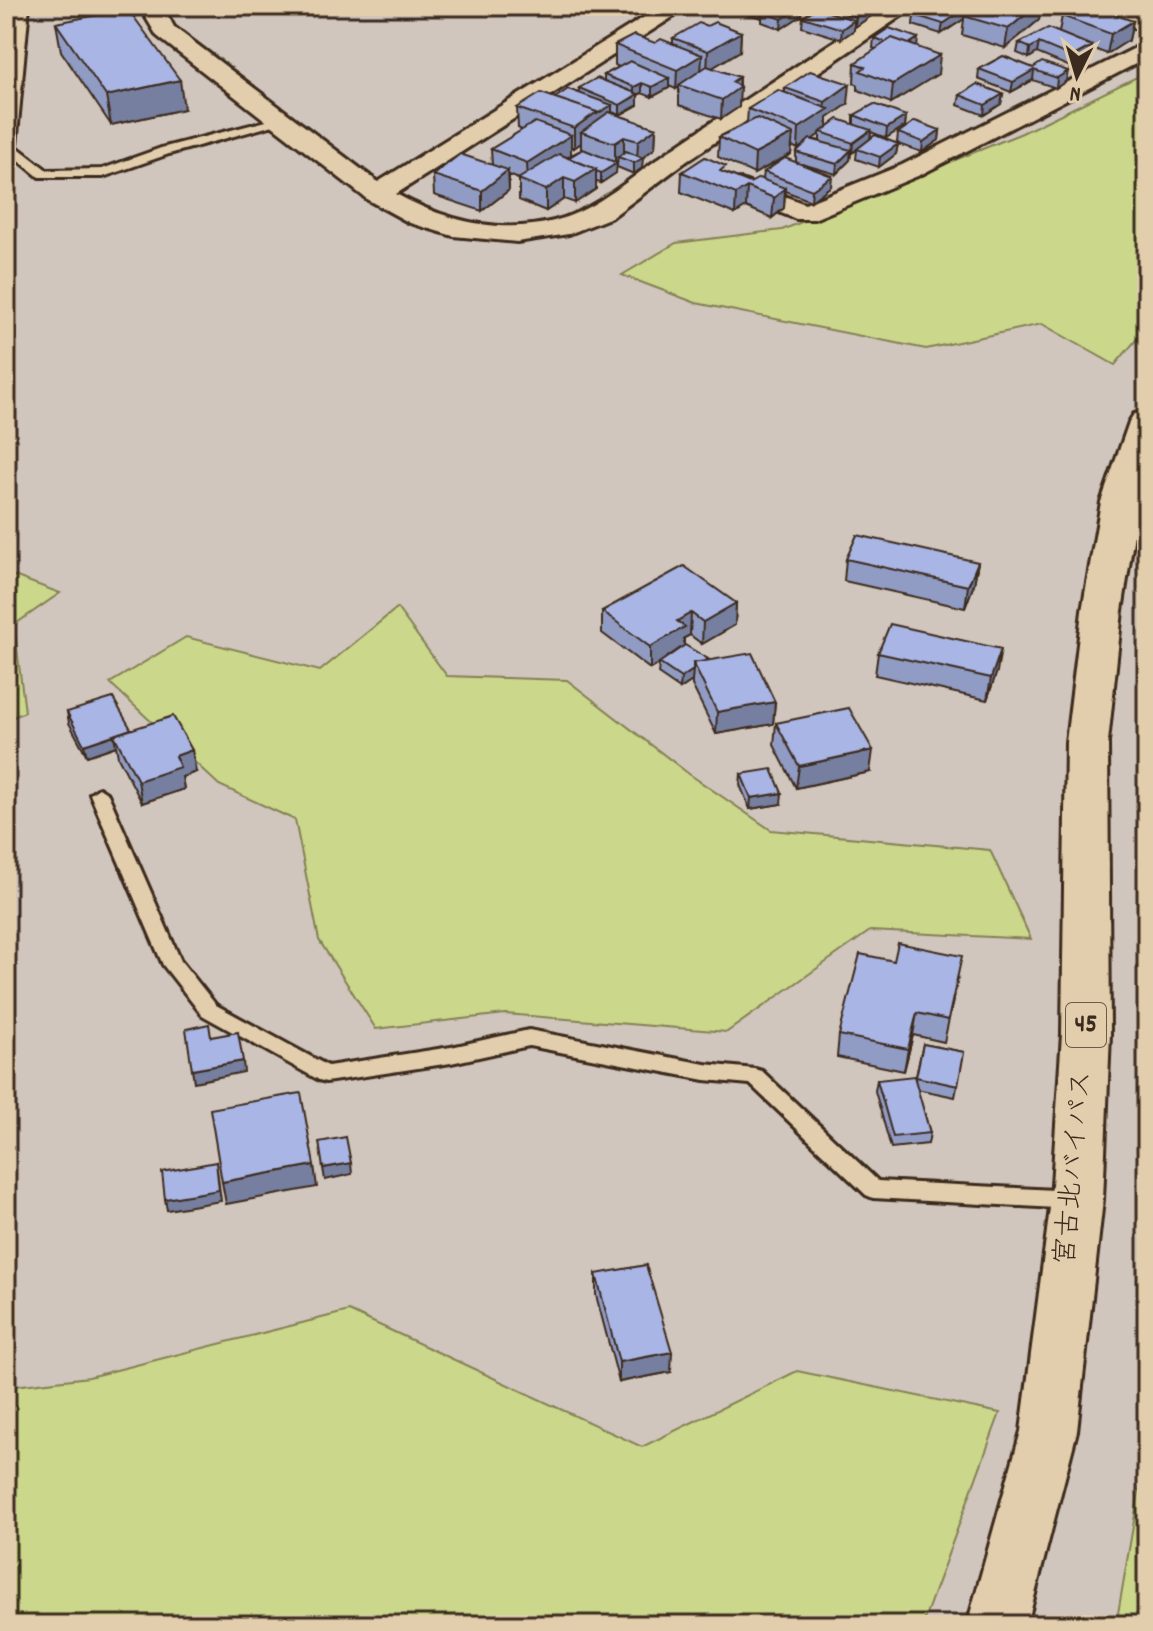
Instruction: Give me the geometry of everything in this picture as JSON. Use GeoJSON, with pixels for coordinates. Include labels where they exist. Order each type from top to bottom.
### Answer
{"type":"FeatureCollection","features":[{"type":"Feature","properties":{"kind":"highway","name":"宮古北バイパス"},"geometry":{"type":"LineString","coordinates":[[997,1625],[1049,1431],[1077,1200],[1086,1034],[1087,742],[1102,611],[1120,502],[1147,422]]}},
{"type":"Feature","properties":{"kind":"street"},"geometry":{"type":"LineString","coordinates":[[151,6],[165,31],[377,194],[433,222],[462,230],[517,234],[560,228],[603,211],[675,158],[904,6]]}},
{"type":"Feature","properties":{"kind":"street"},"geometry":{"type":"LineString","coordinates":[[377,194],[678,6]]}},
{"type":"Feature","properties":{"kind":"street"},"geometry":{"type":"LineString","coordinates":[[1085,6],[1147,25]]}},
{"type":"Feature","properties":{"kind":"street"},"geometry":{"type":"LineString","coordinates":[[675,158],[805,213],[911,170],[1147,49]]}},
{"type":"Feature","properties":{"kind":"lane"},"geometry":{"type":"LineString","coordinates":[[23,6],[10,147],[44,174],[103,173],[165,151],[282,121]]}},
{"type":"Feature","properties":{"kind":"lane"},"geometry":{"type":"LineString","coordinates":[[99,794],[173,965],[209,1010],[326,1074],[451,1055],[529,1038],[705,1072],[755,1077],[873,1189],[1077,1200]]}},
{"type":"Feature","properties":{"kind":"green space"},"geometry":{"type":"Polygon","coordinates":[[[1147,72],[1147,327],[1115,365],[1042,324],[926,349],[696,303],[622,275],[676,243],[782,230],[1022,133],[1147,72]]]}},
{"type":"Feature","properties":{"kind":"green space"},"geometry":{"type":"Polygon","coordinates":[[[6,573],[60,593],[14,625],[25,712],[6,720],[6,573]]]}},
{"type":"Feature","properties":{"kind":"green space"},"geometry":{"type":"Polygon","coordinates":[[[397,608],[447,676],[567,680],[689,774],[771,830],[990,850],[1031,939],[870,931],[727,1032],[505,1014],[376,1029],[319,940],[295,820],[219,785],[110,683],[186,637],[320,671],[397,608]]]}},
{"type":"Feature","properties":{"kind":"green space"},"geometry":{"type":"Polygon","coordinates":[[[349,1311],[642,1447],[797,1371],[1000,1413],[922,1625],[6,1625],[6,1387],[89,1377],[349,1311]]]}},
{"type":"Feature","properties":{"kind":"green space"},"geometry":{"type":"Polygon","coordinates":[[[1147,1445],[1147,1625],[1116,1625],[1147,1445]]]}},
{"type":"Feature","properties":{"kind":"building"},"geometry":{"type":"Polygon","coordinates":[[[773,6],[802,6],[782,19],[763,12],[773,6]]]}},
{"type":"Feature","properties":{"kind":"building"},"geometry":{"type":"Polygon","coordinates":[[[822,6],[872,6],[856,17],[822,6]]]}},
{"type":"Feature","properties":{"kind":"building"},"geometry":{"type":"Polygon","coordinates":[[[928,6],[965,9],[943,24],[914,15],[928,6]]]}},
{"type":"Feature","properties":{"kind":"building"},"geometry":{"type":"Polygon","coordinates":[[[977,6],[1036,6],[1008,29],[964,16],[977,6]]]}},
{"type":"Feature","properties":{"kind":"building"},"geometry":{"type":"Polygon","coordinates":[[[1077,7],[1092,13],[1099,9],[1133,21],[1111,34],[1062,16],[1077,7]]]}},
{"type":"Feature","properties":{"kind":"building"},"geometry":{"type":"Polygon","coordinates":[[[816,8],[854,20],[842,29],[803,17],[816,8]]]}},
{"type":"Feature","properties":{"kind":"building"},"geometry":{"type":"Polygon","coordinates":[[[128,9],[180,80],[106,96],[56,23],[128,9]]]}},
{"type":"Feature","properties":{"kind":"building"},"geometry":{"type":"Polygon","coordinates":[[[715,22],[741,32],[708,51],[673,38],[699,23],[707,26],[715,22]]]}},
{"type":"Feature","properties":{"kind":"building"},"geometry":{"type":"Polygon","coordinates":[[[889,28],[918,38],[909,44],[892,38],[886,42],[874,38],[889,28]]]}},
{"type":"Feature","properties":{"kind":"building"},"geometry":{"type":"Polygon","coordinates":[[[1048,28],[1092,46],[1072,57],[1039,43],[1030,48],[1019,43],[1048,28]]]}},
{"type":"Feature","properties":{"kind":"building"},"geometry":{"type":"Polygon","coordinates":[[[634,35],[655,43],[661,39],[702,55],[677,70],[615,45],[634,35]]]}},
{"type":"Feature","properties":{"kind":"building"},"geometry":{"type":"Polygon","coordinates":[[[892,38],[940,55],[893,84],[860,71],[865,67],[855,63],[892,38]]]}},
{"type":"Feature","properties":{"kind":"building"},"geometry":{"type":"Polygon","coordinates":[[[1003,56],[1033,68],[1042,62],[1068,71],[1057,78],[1034,70],[1013,82],[979,69],[1003,56]]]}},
{"type":"Feature","properties":{"kind":"building"},"geometry":{"type":"Polygon","coordinates":[[[630,61],[669,78],[652,87],[642,83],[634,87],[604,75],[630,61]]]}},
{"type":"Feature","properties":{"kind":"building"},"geometry":{"type":"Polygon","coordinates":[[[707,66],[739,77],[732,82],[740,87],[722,100],[679,85],[707,66]]]}},
{"type":"Feature","properties":{"kind":"building"},"geometry":{"type":"Polygon","coordinates":[[[810,71],[850,84],[825,102],[785,88],[810,71]]]}},
{"type":"Feature","properties":{"kind":"building"},"geometry":{"type":"Polygon","coordinates":[[[597,78],[638,94],[620,105],[579,88],[597,78]]]}},
{"type":"Feature","properties":{"kind":"building"},"geometry":{"type":"Polygon","coordinates":[[[977,84],[1003,94],[985,105],[960,95],[977,84]]]}},
{"type":"Feature","properties":{"kind":"building"},"geometry":{"type":"Polygon","coordinates":[[[568,89],[612,105],[597,114],[555,98],[568,89]]]}},
{"type":"Feature","properties":{"kind":"building"},"geometry":{"type":"Polygon","coordinates":[[[778,90],[829,109],[799,128],[748,109],[778,90]]]}},
{"type":"Feature","properties":{"kind":"building"},"geometry":{"type":"Polygon","coordinates":[[[541,93],[597,112],[574,128],[517,108],[541,93]]]}},
{"type":"Feature","properties":{"kind":"building"},"geometry":{"type":"Polygon","coordinates":[[[874,104],[906,116],[887,128],[854,115],[874,104]]]}},
{"type":"Feature","properties":{"kind":"building"},"geometry":{"type":"Polygon","coordinates":[[[609,112],[656,128],[638,141],[624,137],[615,143],[581,132],[609,112]]]}},
{"type":"Feature","properties":{"kind":"building"},"geometry":{"type":"Polygon","coordinates":[[[757,118],[793,134],[755,154],[719,137],[757,118]]]}},
{"type":"Feature","properties":{"kind":"building"},"geometry":{"type":"Polygon","coordinates":[[[838,119],[871,130],[853,143],[821,132],[838,119]]]}},
{"type":"Feature","properties":{"kind":"building"},"geometry":{"type":"Polygon","coordinates":[[[915,121],[940,130],[923,142],[898,133],[915,121]]]}},
{"type":"Feature","properties":{"kind":"building"},"geometry":{"type":"Polygon","coordinates":[[[535,122],[571,135],[527,163],[491,149],[535,122]]]}},
{"type":"Feature","properties":{"kind":"building"},"geometry":{"type":"Polygon","coordinates":[[[875,135],[898,144],[880,157],[857,149],[875,135]]]}},
{"type":"Feature","properties":{"kind":"building"},"geometry":{"type":"Polygon","coordinates":[[[810,139],[851,150],[837,164],[796,152],[810,139]]]}},
{"type":"Feature","properties":{"kind":"building"},"geometry":{"type":"Polygon","coordinates":[[[583,149],[617,163],[601,173],[568,158],[583,149]]]}},
{"type":"Feature","properties":{"kind":"building"},"geometry":{"type":"Polygon","coordinates":[[[626,151],[643,158],[634,163],[618,157],[626,151]]]}},
{"type":"Feature","properties":{"kind":"building"},"geometry":{"type":"Polygon","coordinates":[[[460,154],[508,170],[482,191],[433,175],[460,154]]]}},
{"type":"Feature","properties":{"kind":"building"},"geometry":{"type":"Polygon","coordinates":[[[559,154],[596,169],[575,182],[564,178],[546,190],[518,179],[559,154]]]}},
{"type":"Feature","properties":{"kind":"building"},"geometry":{"type":"Polygon","coordinates":[[[705,157],[726,166],[720,171],[750,183],[759,178],[785,188],[774,198],[747,187],[736,194],[682,172],[705,157]]]}},
{"type":"Feature","properties":{"kind":"building"},"geometry":{"type":"Polygon","coordinates":[[[785,158],[832,176],[812,190],[764,172],[785,158]]]}},
{"type":"Feature","properties":{"kind":"building"},"geometry":{"type":"Polygon","coordinates":[[[857,535],[978,562],[968,586],[846,559],[857,535]]]}},
{"type":"Feature","properties":{"kind":"building"},"geometry":{"type":"Polygon","coordinates":[[[684,566],[736,603],[703,622],[691,613],[677,621],[685,627],[650,647],[602,611],[684,566]]]}},
{"type":"Feature","properties":{"kind":"building"},"geometry":{"type":"Polygon","coordinates":[[[890,624],[1001,649],[991,678],[878,653],[890,624]]]}},
{"type":"Feature","properties":{"kind":"building"},"geometry":{"type":"Polygon","coordinates":[[[685,645],[708,659],[693,663],[693,670],[681,678],[659,663],[685,645]]]}},
{"type":"Feature","properties":{"kind":"building"},"geometry":{"type":"Polygon","coordinates":[[[752,653],[775,702],[717,712],[693,663],[752,653]]]}},
{"type":"Feature","properties":{"kind":"building"},"geometry":{"type":"Polygon","coordinates":[[[113,698],[131,729],[84,745],[67,712],[113,698]]]}},
{"type":"Feature","properties":{"kind":"building"},"geometry":{"type":"Polygon","coordinates":[[[849,708],[873,750],[799,766],[776,723],[849,708]]]}},
{"type":"Feature","properties":{"kind":"building"},"geometry":{"type":"Polygon","coordinates":[[[173,716],[192,750],[175,756],[180,767],[138,781],[114,735],[173,716]]]}},
{"type":"Feature","properties":{"kind":"building"},"geometry":{"type":"Polygon","coordinates":[[[772,769],[782,793],[751,798],[741,774],[772,769]]]}},
{"type":"Feature","properties":{"kind":"building"},"geometry":{"type":"Polygon","coordinates":[[[898,943],[962,956],[948,1020],[917,1013],[908,1049],[839,1035],[860,954],[894,961],[898,943]]]}},
{"type":"Feature","properties":{"kind":"building"},"geometry":{"type":"Polygon","coordinates":[[[209,1024],[211,1037],[238,1032],[243,1061],[192,1070],[186,1029],[209,1024]]]}},
{"type":"Feature","properties":{"kind":"building"},"geometry":{"type":"Polygon","coordinates":[[[923,1044],[964,1052],[958,1086],[916,1077],[923,1044]]]}},
{"type":"Feature","properties":{"kind":"building"},"geometry":{"type":"Polygon","coordinates":[[[914,1076],[930,1133],[893,1137],[877,1080],[914,1076]]]}},
{"type":"Feature","properties":{"kind":"building"},"geometry":{"type":"Polygon","coordinates":[[[301,1093],[314,1165],[222,1182],[210,1109],[301,1093]]]}},
{"type":"Feature","properties":{"kind":"building"},"geometry":{"type":"Polygon","coordinates":[[[346,1137],[351,1163],[323,1168],[319,1142],[346,1137]]]}},
{"type":"Feature","properties":{"kind":"building"},"geometry":{"type":"Polygon","coordinates":[[[216,1162],[219,1190],[165,1199],[162,1172],[216,1162]]]}},
{"type":"Feature","properties":{"kind":"building"},"geometry":{"type":"Polygon","coordinates":[[[646,1265],[672,1352],[619,1362],[596,1274],[646,1265]]]}}]}
